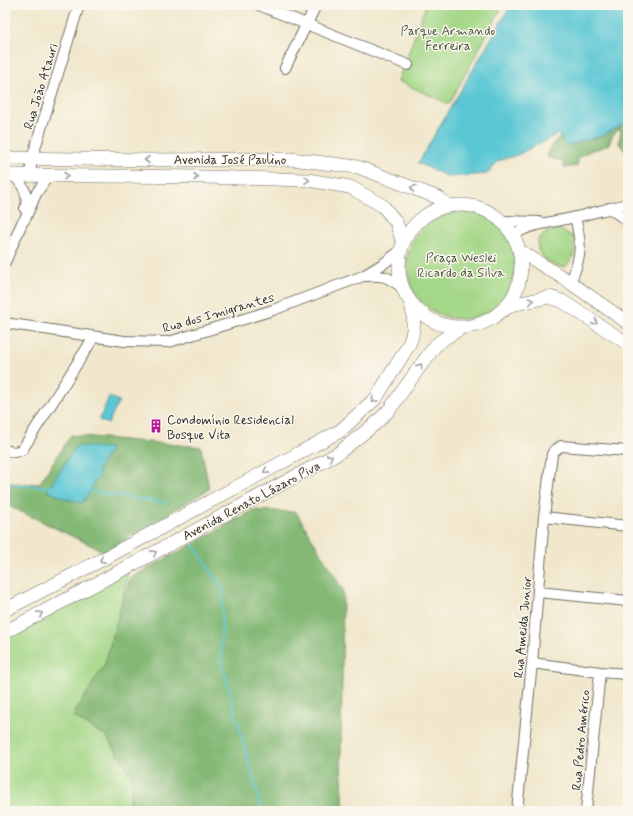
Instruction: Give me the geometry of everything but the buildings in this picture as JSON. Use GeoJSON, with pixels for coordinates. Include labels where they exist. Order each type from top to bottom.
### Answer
{"type":"FeatureCollection","features":[{"type":"Feature","properties":{"kind":"main road","name":"Avenida José Paulino"},"geometry":{"type":"LineString","coordinates":[[5,158],[152,160],[291,159],[358,167],[439,198],[447,205]]}},
{"type":"Feature","properties":{"kind":"main road"},"geometry":{"type":"LineString","coordinates":[[232,177],[236,167],[233,159]]}},
{"type":"Feature","properties":{"kind":"main road","name":"Avenida José Paulino"},"geometry":{"type":"LineString","coordinates":[[9,175],[232,177],[308,180],[350,187],[383,206],[396,222],[402,247]]}},
{"type":"Feature","properties":{"kind":"main road"},"geometry":{"type":"LineString","coordinates":[[501,312],[515,294],[521,273],[520,251],[513,235],[503,221],[481,208],[467,204],[447,205],[428,213],[419,220],[410,230],[402,247],[399,270],[403,288],[411,303],[421,314],[434,322],[448,326],[464,327],[483,323],[501,312],[511,305],[549,297],[569,304],[628,344]]}},
{"type":"Feature","properties":{"kind":"main road"},"geometry":{"type":"LineString","coordinates":[[520,251],[570,283],[628,324]]}},
{"type":"Feature","properties":{"kind":"main road","name":"Avenida Renato Lázaro Piva"},"geometry":{"type":"LineString","coordinates":[[5,610],[133,543],[340,431],[376,398],[411,341],[414,324],[411,303]]}},
{"type":"Feature","properties":{"kind":"main road","name":"Avenida Renato Lázaro Piva"},"geometry":{"type":"LineString","coordinates":[[5,632],[140,561],[337,454],[375,424],[390,409],[436,345],[464,327]]}},
{"type":"Feature","properties":{"kind":"street","name":"Rua João Atauri"},"geometry":{"type":"LineString","coordinates":[[30,175],[32,158],[79,5]]}},
{"type":"Feature","properties":{"kind":"street"},"geometry":{"type":"LineString","coordinates":[[259,5],[408,65]]}},
{"type":"Feature","properties":{"kind":"street"},"geometry":{"type":"LineString","coordinates":[[284,68],[316,5]]}},
{"type":"Feature","properties":{"kind":"street"},"geometry":{"type":"LineString","coordinates":[[9,175],[18,179],[26,194],[28,202],[22,218],[22,223]]}},
{"type":"Feature","properties":{"kind":"street"},"geometry":{"type":"LineString","coordinates":[[5,262],[36,194],[48,176]]}},
{"type":"Feature","properties":{"kind":"street"},"geometry":{"type":"LineString","coordinates":[[513,235],[545,223],[628,204]]}},
{"type":"Feature","properties":{"kind":"street"},"geometry":{"type":"LineString","coordinates":[[609,208],[628,221]]}},
{"type":"Feature","properties":{"kind":"street"},"geometry":{"type":"LineString","coordinates":[[570,283],[578,264],[580,250],[575,217]]}},
{"type":"Feature","properties":{"kind":"street"},"geometry":{"type":"LineString","coordinates":[[503,221],[545,223]]}},
{"type":"Feature","properties":{"kind":"street","name":"Rua dos Imigrantes"},"geometry":{"type":"LineString","coordinates":[[5,323],[124,341],[169,342],[273,310],[362,276],[383,264],[402,247]]}},
{"type":"Feature","properties":{"kind":"street","name":"Rua dos Imigrantes"},"geometry":{"type":"LineString","coordinates":[[362,276],[381,276],[391,279],[403,288]]}},
{"type":"Feature","properties":{"kind":"street"},"geometry":{"type":"LineString","coordinates":[[5,450],[14,452],[22,450],[94,337]]}},
{"type":"Feature","properties":{"kind":"street","name":"Rua Ameida Junior"},"geometry":{"type":"LineString","coordinates":[[517,811],[532,663],[544,517],[552,454],[558,447],[566,446],[628,451]]}},
{"type":"Feature","properties":{"kind":"street"},"geometry":{"type":"LineString","coordinates":[[544,517],[628,526]]}},
{"type":"Feature","properties":{"kind":"street"},"geometry":{"type":"LineString","coordinates":[[538,592],[628,601]]}},
{"type":"Feature","properties":{"kind":"street"},"geometry":{"type":"LineString","coordinates":[[532,663],[600,672],[628,674]]}},
{"type":"Feature","properties":{"kind":"street","name":"Rua Pedro Américo"},"geometry":{"type":"LineString","coordinates":[[586,811],[600,672]]}},
{"type":"Feature","properties":{"kind":"green space","name":"Parque Armando Ferreira"},"geometry":{"type":"Polygon","coordinates":[[[426,5],[503,5],[449,104],[398,81],[426,5]]]}},
{"type":"Feature","properties":{"kind":"green space"},"geometry":{"type":"Polygon","coordinates":[[[628,118],[628,151],[624,150],[619,143],[621,130],[619,129],[612,136],[609,144],[579,157],[577,166],[565,168],[562,161],[547,157],[552,145],[560,136],[628,118]]]}},
{"type":"Feature","properties":{"kind":"green space","name":"Praça Weslei Ricardo da Silva"},"geometry":{"type":"Polygon","coordinates":[[[461,211],[471,212],[491,220],[499,227],[506,235],[514,255],[514,275],[506,295],[499,303],[491,310],[471,318],[461,319],[451,318],[431,310],[423,303],[416,295],[408,275],[407,265],[408,255],[416,235],[423,227],[431,220],[451,212],[461,211]]]}},
{"type":"Feature","properties":{"kind":"green space"},"geometry":{"type":"Polygon","coordinates":[[[559,229],[574,237],[574,254],[565,267],[548,261],[538,250],[540,237],[547,232],[559,229]]]}},
{"type":"Feature","properties":{"kind":"green space"},"geometry":{"type":"Polygon","coordinates":[[[71,435],[201,447],[209,489],[105,552],[5,504],[5,483],[39,484],[71,435]]]}},
{"type":"Feature","properties":{"kind":"green space"},"geometry":{"type":"Polygon","coordinates":[[[253,510],[296,512],[343,590],[341,763],[344,811],[129,811],[133,778],[107,737],[73,716],[105,664],[130,578],[253,510]]]}},
{"type":"Feature","properties":{"kind":"green space"},"geometry":{"type":"Polygon","coordinates":[[[129,566],[122,602],[105,664],[73,716],[107,737],[133,778],[129,811],[5,811],[5,632],[129,566]]]}},
{"type":"Feature","properties":{"kind":"water"},"geometry":{"type":"Polygon","coordinates":[[[511,5],[628,5],[628,122],[602,136],[566,146],[558,134],[517,155],[498,161],[487,174],[449,177],[418,163],[511,5]]]}},
{"type":"Feature","properties":{"kind":"water"},"geometry":{"type":"Polygon","coordinates":[[[109,397],[119,401],[108,424],[99,420],[109,397]]]}},
{"type":"Feature","properties":{"kind":"water"},"geometry":{"type":"Polygon","coordinates":[[[76,446],[111,448],[99,468],[99,479],[94,481],[94,485],[82,503],[47,491],[76,446]]]}},
{"type":"Feature","properties":{"kind":"waterway"},"geometry":{"type":"LineString","coordinates":[[5,485],[52,487]]}},
{"type":"Feature","properties":{"kind":"waterway"},"geometry":{"type":"LineString","coordinates":[[88,491],[165,503]]}},
{"type":"Feature","properties":{"kind":"waterway"},"geometry":{"type":"LineString","coordinates":[[193,544],[223,590],[221,660],[262,811]]}},
{"type":"Feature","properties":{"kind":"place","name":"Condomínio Residencial Bosque Vita"},"geometry":{"type":"Point","coordinates":[156,426]}}]}
